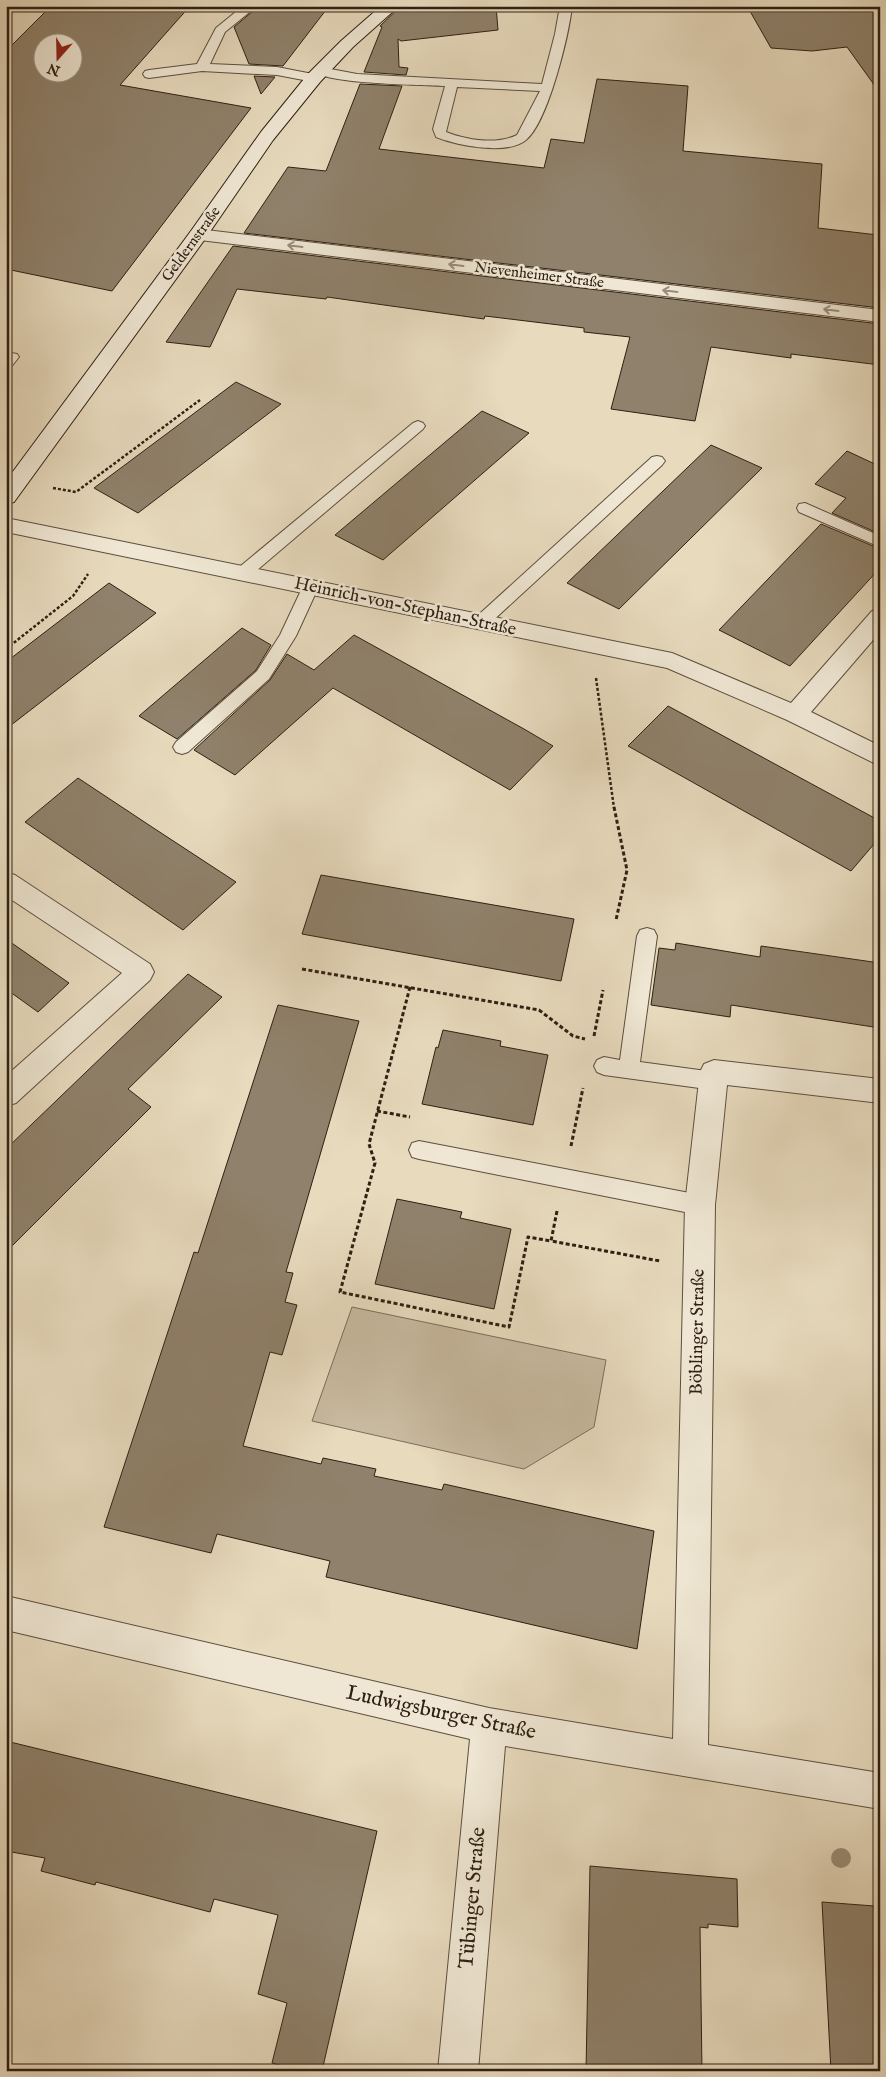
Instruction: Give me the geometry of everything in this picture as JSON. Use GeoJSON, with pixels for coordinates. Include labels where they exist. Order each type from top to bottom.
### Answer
{"type":"FeatureCollection","features":[{"type":"Feature","properties":{"kind":"street","name":"Geldernstraße"},"geometry":{"type":"LineString","coordinates":[[6,497],[198,235],[267,136],[317,74],[347,44],[391,6]]}},
{"type":"Feature","properties":{"kind":"street","name":"Nievenheimer Straße"},"geometry":{"type":"LineString","coordinates":[[198,235],[880,316]]}},
{"type":"Feature","properties":{"kind":"street","name":"Heinrich-von-Stephan-Straße"},"geometry":{"type":"LineString","coordinates":[[6,525],[672,661],[795,714],[880,757]]}},
{"type":"Feature","properties":{"kind":"street"},"geometry":{"type":"LineString","coordinates":[[795,714],[880,617]]}},
{"type":"Feature","properties":{"kind":"street"},"geometry":{"type":"LineString","coordinates":[[6,882],[141,972],[6,1094]]}},
{"type":"Feature","properties":{"kind":"street"},"geometry":{"type":"LineString","coordinates":[[714,1082],[714,1072],[880,1091]]}},
{"type":"Feature","properties":{"kind":"street","name":"Böblinger Straße"},"geometry":{"type":"LineString","coordinates":[[690,1760],[700,1205],[714,1082]]}},
{"type":"Feature","properties":{"kind":"street","name":"Ludwigsburger Straße"},"geometry":{"type":"LineString","coordinates":[[6,1613],[489,1726],[880,1791]]}},
{"type":"Feature","properties":{"kind":"street","name":"Tübinger Straße"},"geometry":{"type":"LineString","coordinates":[[458,2071],[489,1726]]}},
{"type":"Feature","properties":{"kind":"lane"},"geometry":{"type":"LineString","coordinates":[[202,67],[220,30],[251,6]]}},
{"type":"Feature","properties":{"kind":"lane"},"geometry":{"type":"LineString","coordinates":[[452,83],[439,129],[440,134],[458,140],[504,144],[516,142],[524,137],[547,88],[566,6]]}},
{"type":"Feature","properties":{"kind":"lane"},"geometry":{"type":"LineString","coordinates":[[149,74],[202,67],[358,78],[547,88]]}},
{"type":"Feature","properties":{"kind":"lane"},"geometry":{"type":"LineString","coordinates":[[6,356],[12,357],[6,364]]}},
{"type":"Feature","properties":{"kind":"lane"},"geometry":{"type":"LineString","coordinates":[[243,574],[418,426]]}},
{"type":"Feature","properties":{"kind":"lane"},"geometry":{"type":"LineString","coordinates":[[480,622],[656,461]]}},
{"type":"Feature","properties":{"kind":"lane"},"geometry":{"type":"LineString","coordinates":[[805,508],[880,542]]}},
{"type":"Feature","properties":{"kind":"lane"},"geometry":{"type":"LineString","coordinates":[[182,747],[263,675],[288,636],[310,588]]}},
{"type":"Feature","properties":{"kind":"lane"},"geometry":{"type":"LineString","coordinates":[[629,1069],[647,936]]}},
{"type":"Feature","properties":{"kind":"lane"},"geometry":{"type":"LineString","coordinates":[[604,1066],[714,1082]]}},
{"type":"Feature","properties":{"kind":"lane"},"geometry":{"type":"LineString","coordinates":[[419,1150],[700,1205]]}},
{"type":"Feature","properties":{"kind":"path"},"geometry":{"type":"LineString","coordinates":[[18,481],[76,492],[200,400]]}},
{"type":"Feature","properties":{"kind":"path"},"geometry":{"type":"LineString","coordinates":[[6,649],[73,596],[106,545]]}},
{"type":"Feature","properties":{"kind":"path"},"geometry":{"type":"LineString","coordinates":[[302,969],[539,1010],[573,1036],[593,1041]]}},
{"type":"Feature","properties":{"kind":"path"},"geometry":{"type":"LineString","coordinates":[[410,987],[369,1144],[375,1163],[340,1292],[509,1327],[528,1237],[551,1241]]}},
{"type":"Feature","properties":{"kind":"shaded area"},"geometry":{"type":"Polygon","coordinates":[[[352,1307],[606,1360],[594,1427],[524,1469],[312,1421],[352,1307]]]}},
{"type":"Feature","properties":{"kind":"building"},"geometry":{"type":"Polygon","coordinates":[[[51,6],[190,6],[120,85],[251,108],[112,291],[6,269],[6,51],[51,6]]]}},
{"type":"Feature","properties":{"kind":"building"},"geometry":{"type":"Polygon","coordinates":[[[259,6],[329,6],[283,66],[249,64],[234,27],[259,6]]]}},
{"type":"Feature","properties":{"kind":"building"},"geometry":{"type":"Polygon","coordinates":[[[401,6],[496,6],[498,30],[401,41],[398,39],[399,67],[408,68],[406,75],[364,72],[382,27],[380,26],[401,6]]]}},
{"type":"Feature","properties":{"kind":"building"},"geometry":{"type":"Polygon","coordinates":[[[747,6],[880,6],[880,93],[847,47],[812,51],[771,48],[747,6]]]}},
{"type":"Feature","properties":{"kind":"building"},"geometry":{"type":"Polygon","coordinates":[[[254,76],[275,77],[261,94],[254,76]]]}},
{"type":"Feature","properties":{"kind":"building"},"geometry":{"type":"Polygon","coordinates":[[[597,79],[688,86],[683,151],[822,164],[818,228],[878,235],[875,267],[880,267],[880,308],[244,233],[288,167],[326,171],[360,84],[402,86],[379,149],[544,168],[551,139],[584,143],[597,79]]]}},
{"type":"Feature","properties":{"kind":"building"},"geometry":{"type":"Polygon","coordinates":[[[233,246],[880,324],[880,365],[791,354],[791,358],[711,347],[695,421],[611,409],[630,337],[584,332],[584,328],[485,316],[484,319],[327,297],[326,299],[237,289],[210,347],[166,342],[233,246]]]}},
{"type":"Feature","properties":{"kind":"building"},"geometry":{"type":"Polygon","coordinates":[[[236,382],[281,404],[138,513],[94,488],[236,382]]]}},
{"type":"Feature","properties":{"kind":"building"},"geometry":{"type":"Polygon","coordinates":[[[482,411],[529,433],[383,560],[335,535],[482,411]]]}},
{"type":"Feature","properties":{"kind":"building"},"geometry":{"type":"Polygon","coordinates":[[[711,445],[762,468],[619,609],[567,583],[711,445]]]}},
{"type":"Feature","properties":{"kind":"building"},"geometry":{"type":"Polygon","coordinates":[[[847,451],[877,465],[880,463],[880,534],[832,513],[846,498],[815,484],[847,451]]]}},
{"type":"Feature","properties":{"kind":"building"},"geometry":{"type":"Polygon","coordinates":[[[821,524],[880,549],[880,568],[790,666],[719,630],[821,524]]]}},
{"type":"Feature","properties":{"kind":"building"},"geometry":{"type":"Polygon","coordinates":[[[109,583],[156,613],[6,729],[6,662],[109,583]]]}},
{"type":"Feature","properties":{"kind":"building"},"geometry":{"type":"Polygon","coordinates":[[[242,628],[271,645],[256,670],[177,739],[139,716],[242,628]]]}},
{"type":"Feature","properties":{"kind":"building"},"geometry":{"type":"Polygon","coordinates":[[[354,635],[553,746],[510,790],[333,688],[235,775],[194,750],[270,680],[287,654],[314,670],[354,635]]]}},
{"type":"Feature","properties":{"kind":"building"},"geometry":{"type":"Polygon","coordinates":[[[668,706],[880,821],[880,837],[851,871],[628,746],[668,706]]]}},
{"type":"Feature","properties":{"kind":"building"},"geometry":{"type":"Polygon","coordinates":[[[78,778],[236,882],[183,930],[25,822],[78,778]]]}},
{"type":"Feature","properties":{"kind":"building"},"geometry":{"type":"Polygon","coordinates":[[[321,875],[574,919],[561,981],[302,934],[321,875]]]}},
{"type":"Feature","properties":{"kind":"building"},"geometry":{"type":"Polygon","coordinates":[[[6,939],[69,983],[38,1012],[6,989],[6,939]]]}},
{"type":"Feature","properties":{"kind":"building"},"geometry":{"type":"Polygon","coordinates":[[[676,943],[760,957],[761,946],[880,963],[880,1028],[731,1005],[730,1017],[651,1005],[659,948],[675,950],[676,943]]]}},
{"type":"Feature","properties":{"kind":"building"},"geometry":{"type":"Polygon","coordinates":[[[188,974],[222,997],[128,1089],[151,1107],[6,1252],[6,1149],[188,974]]]}},
{"type":"Feature","properties":{"kind":"building"},"geometry":{"type":"Polygon","coordinates":[[[278,1005],[359,1021],[286,1272],[293,1273],[285,1302],[297,1305],[282,1355],[270,1352],[243,1446],[321,1464],[323,1458],[376,1469],[374,1476],[442,1490],[444,1484],[654,1531],[637,1649],[326,1577],[330,1561],[217,1534],[211,1553],[104,1527],[194,1252],[198,1253],[278,1005]]]}},
{"type":"Feature","properties":{"kind":"building"},"geometry":{"type":"Polygon","coordinates":[[[443,1030],[501,1041],[500,1046],[548,1055],[533,1125],[422,1104],[436,1047],[438,1048],[443,1030]]]}},
{"type":"Feature","properties":{"kind":"building"},"geometry":{"type":"Polygon","coordinates":[[[397,1199],[462,1212],[460,1218],[511,1229],[494,1309],[375,1284],[397,1199]]]}},
{"type":"Feature","properties":{"kind":"building"},"geometry":{"type":"Polygon","coordinates":[[[6,1741],[377,1831],[322,2071],[300,2071],[272,2063],[287,2003],[258,1994],[278,1915],[214,1899],[210,1912],[96,1882],[95,1885],[41,1871],[45,1858],[6,1851],[6,1741]]]}},
{"type":"Feature","properties":{"kind":"building"},"geometry":{"type":"Polygon","coordinates":[[[590,1866],[737,1879],[738,1927],[708,1924],[708,1928],[700,1927],[702,2071],[586,2071],[590,1866]]]}},
{"type":"Feature","properties":{"kind":"building"},"geometry":{"type":"Polygon","coordinates":[[[822,1902],[874,1906],[880,1992],[880,2071],[831,2071],[822,1902]]]}}]}
